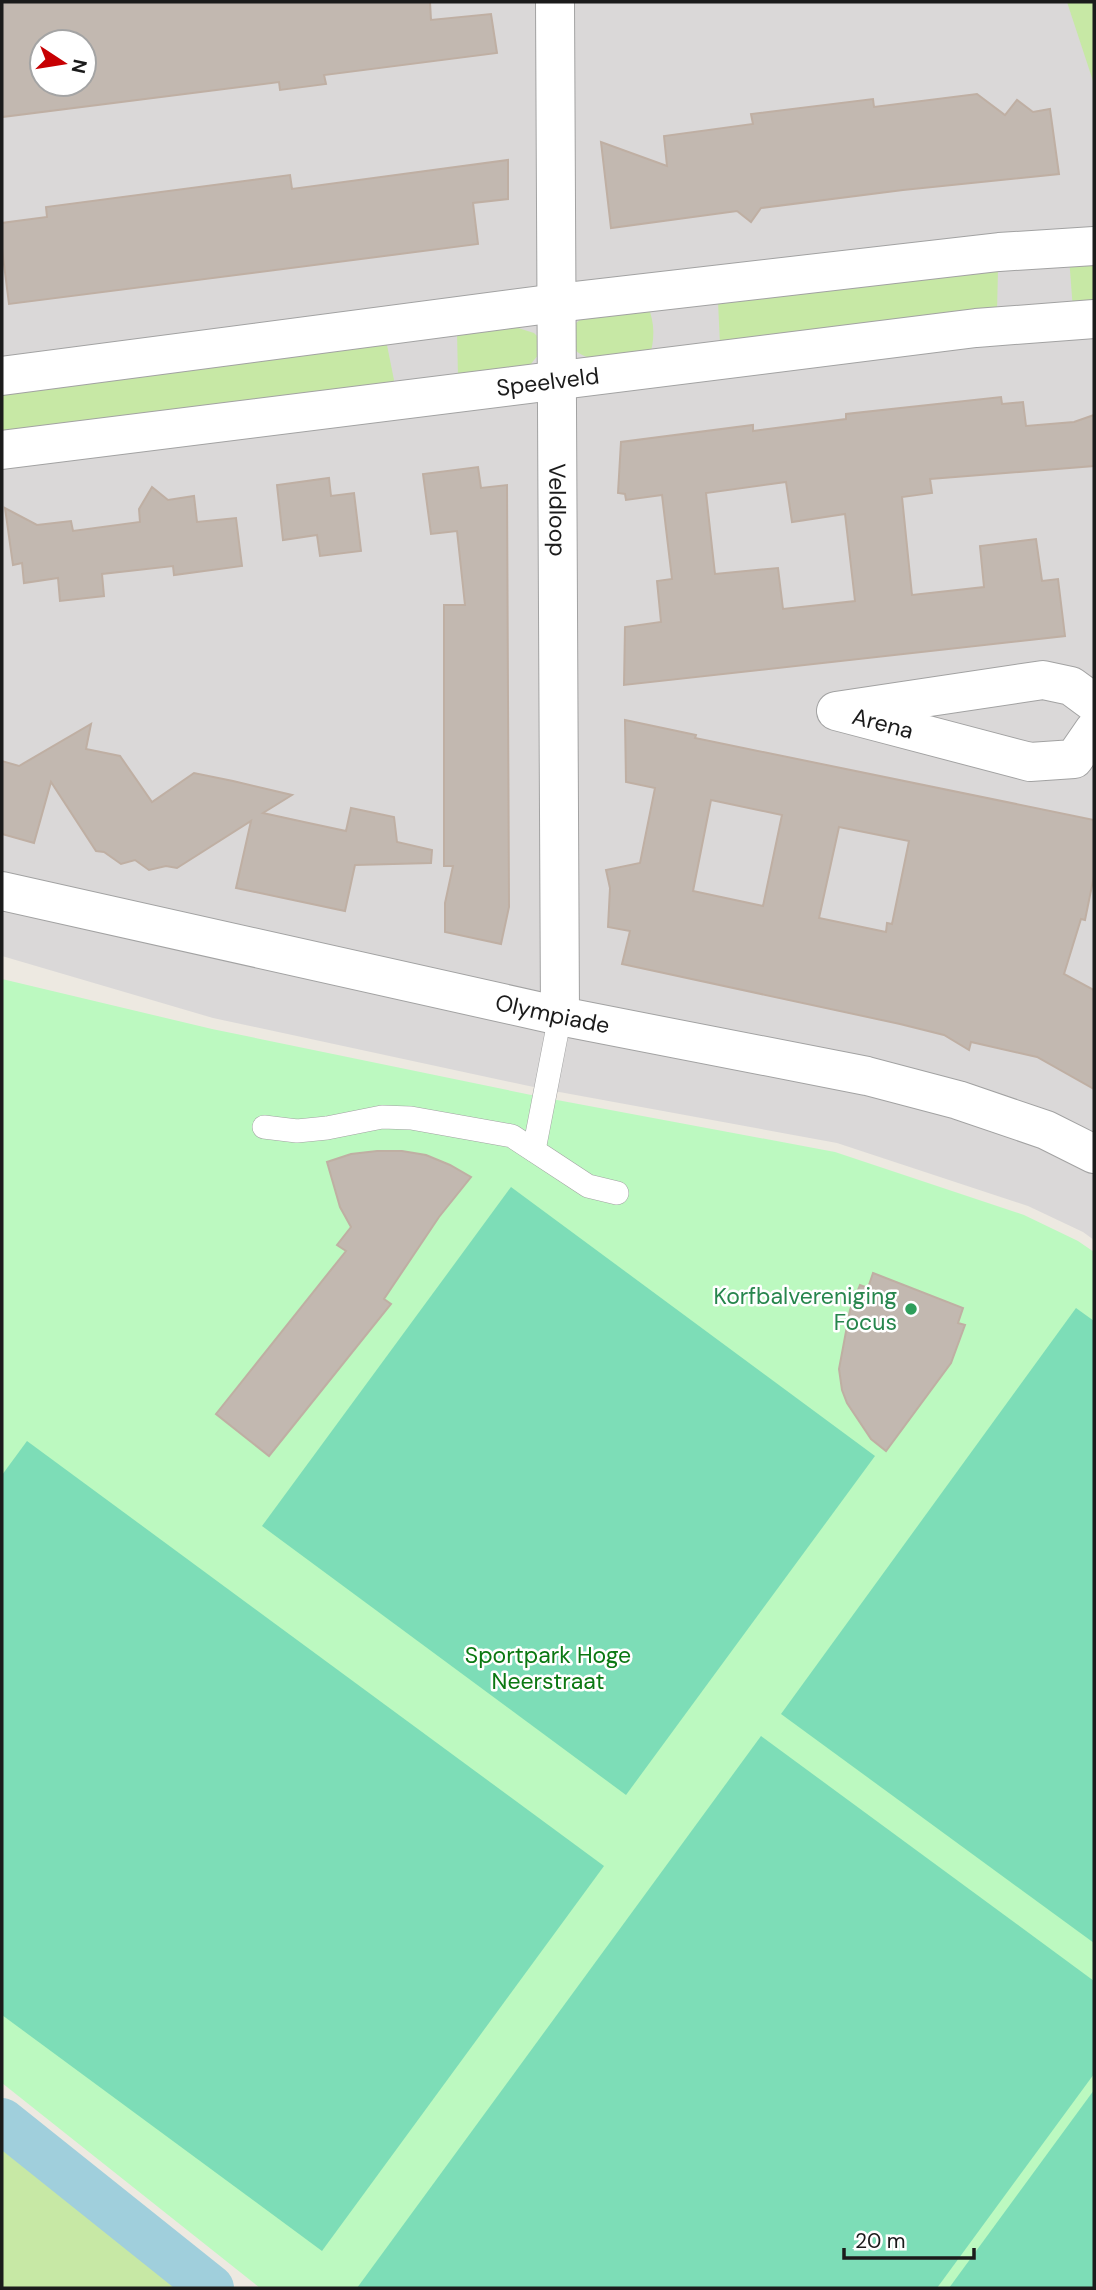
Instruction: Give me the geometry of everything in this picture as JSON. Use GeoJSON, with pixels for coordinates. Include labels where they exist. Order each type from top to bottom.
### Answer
{"type":"FeatureCollection","features":[{"type":"Feature","properties":{"kind":"street","name":"Veldloop"},"geometry":{"type":"LineString","coordinates":[[555,2],[560,1016]]}},
{"type":"Feature","properties":{"kind":"street"},"geometry":{"type":"LineString","coordinates":[[2,376],[556,303],[999,252],[1094,246]]}},
{"type":"Feature","properties":{"kind":"street","name":"Speelveld"},"geometry":{"type":"LineString","coordinates":[[2,450],[976,328],[1094,319]]}},
{"type":"Feature","properties":{"kind":"street","name":"Arena"},"geometry":{"type":"LineString","coordinates":[[1094,703],[1071,686],[1043,680],[836,711],[1030,762],[1074,759],[1094,730]]}},
{"type":"Feature","properties":{"kind":"street","name":"Olympiade"},"geometry":{"type":"LineString","coordinates":[[2,891],[560,1016],[867,1076],[958,1100],[1034,1125],[1094,1154]]}},
{"type":"Feature","properties":{"kind":"lane"},"geometry":{"type":"LineString","coordinates":[[534,1150],[560,1016]]}},
{"type":"Feature","properties":{"kind":"lane"},"geometry":{"type":"LineString","coordinates":[[264,1127],[297,1131],[382,1117],[411,1118],[512,1136],[588,1186],[617,1193]]}},
{"type":"Feature","properties":{"kind":"shaded area"},"geometry":{"type":"Polygon","coordinates":[[[2,2],[1094,2],[1094,1240],[1028,1206],[837,1143],[543,1089],[213,1018],[2,956],[2,2]]]}},
{"type":"Feature","properties":{"kind":"green space"},"geometry":{"type":"Polygon","coordinates":[[[1067,2],[1094,2],[1094,84],[1067,2]]]}},
{"type":"Feature","properties":{"kind":"green space"},"geometry":{"type":"Polygon","coordinates":[[[1094,256],[1094,307],[1073,310],[1069,257],[1094,256]]]}},
{"type":"Feature","properties":{"kind":"green space"},"geometry":{"type":"Polygon","coordinates":[[[998,270],[997,311],[720,345],[718,301],[998,270]]]}},
{"type":"Feature","properties":{"kind":"green space"},"geometry":{"type":"Polygon","coordinates":[[[648,306],[653,332],[649,358],[600,360],[575,350],[574,325],[583,317],[648,306]]]}},
{"type":"Feature","properties":{"kind":"green space"},"geometry":{"type":"Polygon","coordinates":[[[515,327],[534,333],[539,338],[539,354],[530,365],[458,377],[457,332],[515,327]]]}},
{"type":"Feature","properties":{"kind":"green space"},"geometry":{"type":"Polygon","coordinates":[[[383,342],[387,345],[394,380],[392,387],[2,440],[2,390],[383,342]]]}},
{"type":"Feature","properties":{"kind":"green space","name":"Sportpark Hoge Neerstraat"},"geometry":{"type":"Polygon","coordinates":[[[2,979],[212,1029],[541,1097],[835,1152],[1024,1215],[1078,1241],[1094,1252],[1094,2288],[260,2288],[2,2083],[2,979]]]}},
{"type":"Feature","properties":{"kind":"green space"},"geometry":{"type":"Polygon","coordinates":[[[511,1187],[875,1456],[626,1795],[262,1526],[511,1187]]]}},
{"type":"Feature","properties":{"kind":"green space"},"geometry":{"type":"Polygon","coordinates":[[[1076,1308],[1094,1321],[1094,1943],[781,1714],[1076,1308]]]}},
{"type":"Feature","properties":{"kind":"green space"},"geometry":{"type":"Polygon","coordinates":[[[27,1441],[604,1866],[322,2251],[2,2015],[2,1475],[27,1441]]]}},
{"type":"Feature","properties":{"kind":"green space"},"geometry":{"type":"Polygon","coordinates":[[[761,1736],[1094,1981],[1094,2074],[937,2288],[357,2288],[761,1736]]]}},
{"type":"Feature","properties":{"kind":"green space"},"geometry":{"type":"Polygon","coordinates":[[[1094,2090],[1094,2288],[949,2288],[1094,2090]]]}},
{"type":"Feature","properties":{"kind":"green space"},"geometry":{"type":"Polygon","coordinates":[[[2,2145],[178,2288],[2,2288],[2,2145]]]}},
{"type":"Feature","properties":{"kind":"building"},"geometry":{"type":"Polygon","coordinates":[[[2,2],[430,2],[431,20],[491,14],[497,53],[324,75],[326,84],[280,90],[279,82],[2,117],[2,2]]]}},
{"type":"Feature","properties":{"kind":"building"},"geometry":{"type":"Polygon","coordinates":[[[977,94],[1005,115],[1017,100],[1033,112],[1050,109],[1059,174],[761,208],[751,222],[737,211],[611,228],[601,142],[667,166],[664,136],[753,124],[751,114],[873,99],[874,107],[977,94]]]}},
{"type":"Feature","properties":{"kind":"building"},"geometry":{"type":"Polygon","coordinates":[[[508,160],[508,199],[473,203],[478,244],[9,304],[2,249],[2,223],[47,217],[46,207],[290,175],[292,189],[508,160]]]}},
{"type":"Feature","properties":{"kind":"building"},"geometry":{"type":"Polygon","coordinates":[[[1001,397],[1002,404],[1023,402],[1026,426],[1074,422],[1094,415],[1094,466],[930,479],[932,493],[902,497],[912,595],[984,587],[980,546],[1036,539],[1042,581],[1058,579],[1065,636],[624,685],[625,627],[661,622],[657,581],[672,579],[662,495],[626,500],[625,494],[618,493],[621,442],[753,425],[753,431],[846,419],[846,414],[1001,397]],[[786,482],[706,493],[715,574],[778,568],[783,609],[855,601],[845,514],[792,522],[786,482]]]}},
{"type":"Feature","properties":{"kind":"building"},"geometry":{"type":"Polygon","coordinates":[[[478,467],[481,488],[507,485],[509,907],[501,944],[445,932],[445,903],[453,866],[444,866],[444,605],[465,605],[457,531],[431,534],[423,474],[478,467]]]}},
{"type":"Feature","properties":{"kind":"building"},"geometry":{"type":"Polygon","coordinates":[[[329,478],[331,496],[354,493],[361,551],[320,556],[317,535],[283,540],[277,485],[329,478]]]}},
{"type":"Feature","properties":{"kind":"building"},"geometry":{"type":"Polygon","coordinates":[[[152,487],[168,500],[194,496],[197,522],[236,518],[242,566],[174,575],[173,566],[102,574],[104,596],[60,601],[58,578],[24,583],[22,563],[13,565],[5,508],[37,525],[71,521],[73,531],[140,522],[139,509],[152,487]]]}},
{"type":"Feature","properties":{"kind":"building"},"geometry":{"type":"Polygon","coordinates":[[[625,720],[696,735],[695,738],[1094,820],[1094,876],[1085,920],[1081,919],[1064,974],[1094,990],[1094,1089],[1037,1057],[971,1042],[969,1050],[944,1035],[900,1024],[622,964],[630,931],[608,927],[610,888],[606,870],[640,863],[655,788],[626,782],[625,720]],[[711,800],[693,891],[763,906],[782,815],[711,800]],[[839,827],[819,918],[886,932],[887,923],[892,924],[909,841],[839,827]]]}},
{"type":"Feature","properties":{"kind":"building"},"geometry":{"type":"Polygon","coordinates":[[[91,724],[86,749],[120,756],[152,802],[194,773],[233,781],[292,795],[263,813],[346,831],[351,808],[394,817],[397,842],[432,850],[431,863],[355,865],[345,911],[236,888],[251,821],[177,868],[166,866],[149,870],[135,860],[121,864],[104,852],[96,851],[51,782],[34,843],[2,834],[2,761],[19,766],[91,724]]]}},
{"type":"Feature","properties":{"kind":"building"},"geometry":{"type":"Polygon","coordinates":[[[377,1151],[426,1155],[471,1177],[439,1217],[384,1299],[391,1304],[269,1456],[216,1414],[346,1251],[337,1245],[351,1227],[340,1207],[327,1162],[351,1154],[377,1151]]]}},
{"type":"Feature","properties":{"kind":"building"},"geometry":{"type":"Polygon","coordinates":[[[873,1273],[963,1308],[958,1323],[965,1325],[951,1363],[886,1451],[871,1439],[847,1403],[839,1369],[850,1310],[860,1285],[868,1288],[873,1273]]]}},
{"type":"Feature","properties":{"kind":"waterway"},"geometry":{"type":"LineString","coordinates":[[2,2121],[211,2288]]}},
{"type":"Feature","properties":{"kind":"place","name":"Korfbalvereniging Focus"},"geometry":{"type":"Point","coordinates":[911,1309]}}]}
